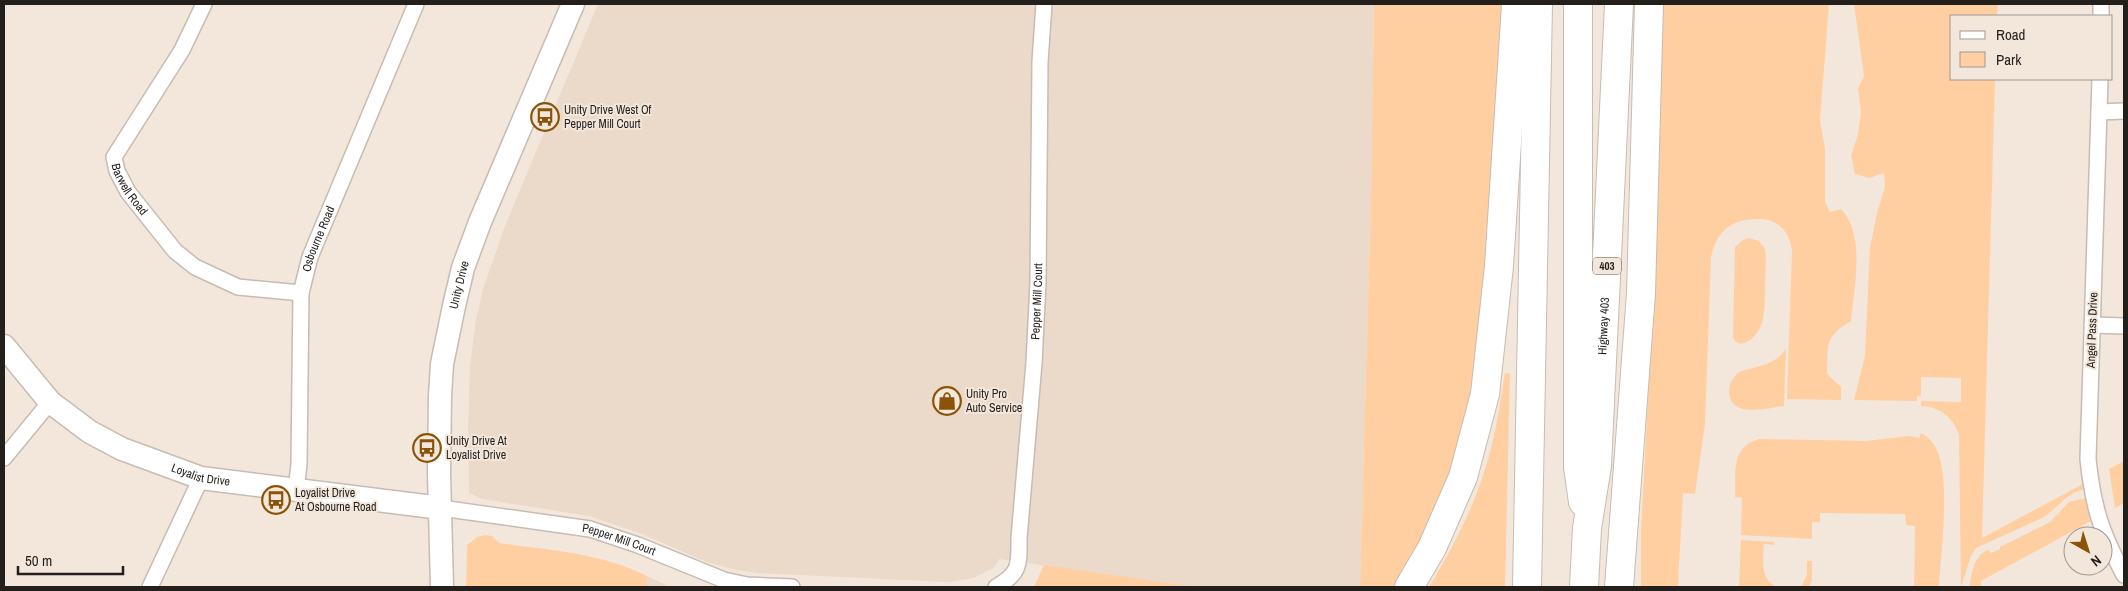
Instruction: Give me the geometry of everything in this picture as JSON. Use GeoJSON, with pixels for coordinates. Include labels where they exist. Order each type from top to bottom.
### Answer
{"type":"FeatureCollection","features":[{"type":"Feature","properties":{"kind":"highway"},"geometry":{"type":"LineString","coordinates":[[1409,587],[1432,548],[1463,477],[1485,394],[1499,266],[1516,4]]}},
{"type":"Feature","properties":{"kind":"highway"},"geometry":{"type":"LineString","coordinates":[[1526,587],[1538,4]]}},
{"type":"Feature","properties":{"kind":"highway"},"geometry":{"type":"LineString","coordinates":[[1578,4],[1578,467],[1587,528]]}},
{"type":"Feature","properties":{"kind":"highway","name":"Highway 403"},"geometry":{"type":"LineString","coordinates":[[1584,587],[1587,528],[1598,466],[1619,4]]}},
{"type":"Feature","properties":{"kind":"highway"},"geometry":{"type":"LineString","coordinates":[[1619,587],[1641,293],[1649,4]]}},
{"type":"Feature","properties":{"kind":"highway"},"geometry":{"type":"LineString","coordinates":[[1622,534],[1627,587]]}},
{"type":"Feature","properties":{"kind":"street","name":"Barwell Road"},"geometry":{"type":"LineString","coordinates":[[204,4],[182,50],[114,157],[117,171],[128,192],[175,251],[195,267],[238,287],[301,293]]}},
{"type":"Feature","properties":{"kind":"street","name":"Osbourne Road"},"geometry":{"type":"LineString","coordinates":[[296,490],[301,293],[316,238],[416,4]]}},
{"type":"Feature","properties":{"kind":"street","name":"Unity Drive"},"geometry":{"type":"LineString","coordinates":[[442,587],[439,473],[442,364],[463,268],[480,222],[573,4]]}},
{"type":"Feature","properties":{"kind":"street","name":"Pepper Mill Court"},"geometry":{"type":"LineString","coordinates":[[996,587],[1006,581],[1019,566],[1019,538],[1033,370],[1038,282],[1040,62],[1044,4]]}},
{"type":"Feature","properties":{"kind":"street","name":"Angel Pass Drive"},"geometry":{"type":"LineString","coordinates":[[2100,80],[2088,459],[2095,511],[2107,544],[2124,575]]}},
{"type":"Feature","properties":{"kind":"street"},"geometry":{"type":"LineString","coordinates":[[2099,112],[2124,111]]}},
{"type":"Feature","properties":{"kind":"street"},"geometry":{"type":"LineString","coordinates":[[2092,325],[2124,326]]}},
{"type":"Feature","properties":{"kind":"street","name":"Loyalist Drive"},"geometry":{"type":"LineString","coordinates":[[4,346],[50,402],[90,432],[122,449],[201,478],[440,508]]}},
{"type":"Feature","properties":{"kind":"street"},"geometry":{"type":"LineString","coordinates":[[4,458],[50,402]]}},
{"type":"Feature","properties":{"kind":"street"},"geometry":{"type":"LineString","coordinates":[[150,587],[201,478]]}},
{"type":"Feature","properties":{"kind":"street","name":"Pepper Mill Court"},"geometry":{"type":"LineString","coordinates":[[440,508],[590,529],[638,545],[724,580],[747,585],[792,587]]}},
{"type":"Feature","properties":{"kind":"shaded area"},"geometry":{"type":"Polygon","coordinates":[[[598,4],[1374,4],[1371,200],[1360,587],[1195,587],[999,559],[995,567],[974,578],[948,582],[758,573],[736,570],[707,562],[642,534],[589,516],[482,499],[469,493],[470,366],[476,320],[483,289],[505,226],[598,4]]]}},
{"type":"Feature","properties":{"kind":"shaded area"},"geometry":{"type":"Polygon","coordinates":[[[647,576],[670,587],[647,587],[647,576]]]}},
{"type":"Feature","properties":{"kind":"green space"},"geometry":{"type":"Polygon","coordinates":[[[1374,4],[1505,4],[1498,111],[1476,364],[1461,441],[1444,495],[1397,587],[1360,587],[1371,200],[1374,4]]]}},
{"type":"Feature","properties":{"kind":"green space"},"geometry":{"type":"Polygon","coordinates":[[[1661,4],[1829,4],[1820,120],[1825,149],[1825,202],[1830,212],[1841,209],[1849,220],[1854,233],[1856,247],[1856,279],[1851,321],[1836,332],[1829,343],[1828,349],[1827,374],[1841,387],[1841,400],[1787,399],[1792,250],[1788,237],[1777,224],[1758,219],[1740,221],[1727,228],[1721,234],[1711,257],[1705,424],[1695,494],[1683,493],[1678,587],[1641,587],[1641,530],[1659,190],[1661,4]]]}},
{"type":"Feature","properties":{"kind":"green space"},"geometry":{"type":"Polygon","coordinates":[[[1854,4],[1998,4],[1997,15],[1950,15],[1950,80],[1995,80],[1982,538],[2083,484],[2084,489],[2066,498],[2042,518],[1976,548],[1971,556],[1961,587],[1959,435],[1953,423],[1945,414],[1934,408],[1921,406],[1921,401],[1961,402],[1961,378],[1921,377],[1921,396],[1917,396],[1917,401],[1854,400],[1865,356],[1870,247],[1885,187],[1884,173],[1869,178],[1855,174],[1851,156],[1858,134],[1861,112],[1858,89],[1864,76],[1854,4]]]}},
{"type":"Feature","properties":{"kind":"green space"},"geometry":{"type":"Polygon","coordinates":[[[1749,238],[1759,241],[1765,249],[1764,311],[1760,328],[1755,335],[1749,341],[1740,344],[1733,337],[1735,247],[1743,240],[1749,238]]]}},
{"type":"Feature","properties":{"kind":"green space"},"geometry":{"type":"Polygon","coordinates":[[[1786,349],[1784,406],[1751,410],[1736,406],[1729,393],[1730,384],[1735,376],[1739,372],[1771,362],[1786,349]]]}},
{"type":"Feature","properties":{"kind":"green space"},"geometry":{"type":"Polygon","coordinates":[[[1505,373],[1510,374],[1505,587],[1429,587],[1462,527],[1482,479],[1498,418],[1505,373]]]}},
{"type":"Feature","properties":{"kind":"green space"},"geometry":{"type":"Polygon","coordinates":[[[1921,433],[1931,441],[1937,450],[1944,482],[1944,518],[1939,587],[1914,587],[1915,526],[1906,525],[1905,514],[1820,513],[1820,522],[1812,522],[1812,539],[1741,535],[1742,498],[1735,497],[1735,470],[1739,455],[1743,448],[1750,443],[1759,439],[1866,441],[1909,436],[1919,438],[1921,433]]]}},
{"type":"Feature","properties":{"kind":"green space"},"geometry":{"type":"Polygon","coordinates":[[[2124,461],[2124,503],[2115,508],[2109,469],[2124,461]]]}},
{"type":"Feature","properties":{"kind":"green space"},"geometry":{"type":"Polygon","coordinates":[[[2086,498],[2091,521],[2082,526],[2063,526],[2063,536],[1981,581],[1981,587],[1969,587],[1974,566],[1983,552],[1988,550],[1991,553],[2000,549],[2000,547],[2050,522],[2069,502],[2086,498]]]}},
{"type":"Feature","properties":{"kind":"green space"},"geometry":{"type":"Polygon","coordinates":[[[492,536],[499,543],[556,550],[612,562],[647,576],[647,587],[466,587],[467,545],[477,537],[492,536]]]}},
{"type":"Feature","properties":{"kind":"green space"},"geometry":{"type":"Polygon","coordinates":[[[1741,540],[1774,542],[1774,545],[1764,544],[1763,562],[1765,574],[1772,584],[1777,587],[1739,587],[1741,540]]]}},
{"type":"Feature","properties":{"kind":"green space"},"geometry":{"type":"Polygon","coordinates":[[[1807,561],[1812,561],[1812,580],[1809,587],[1801,587],[1807,575],[1807,561]]]}},
{"type":"Feature","properties":{"kind":"green space"},"geometry":{"type":"Polygon","coordinates":[[[1044,565],[1195,587],[1034,587],[1044,565]]]}},
{"type":"Feature","properties":{"kind":"place","name":"Unity Drive West Of Pepper Mill Court"},"geometry":{"type":"Point","coordinates":[545,117]}},
{"type":"Feature","properties":{"kind":"place","name":"Unity Pro Auto Service"},"geometry":{"type":"Point","coordinates":[947,401]}},
{"type":"Feature","properties":{"kind":"place","name":"Unity Drive At Loyalist Drive"},"geometry":{"type":"Point","coordinates":[427,448]}},
{"type":"Feature","properties":{"kind":"place","name":"Loyalist Drive At Osbourne Road"},"geometry":{"type":"Point","coordinates":[276,500]}}]}
